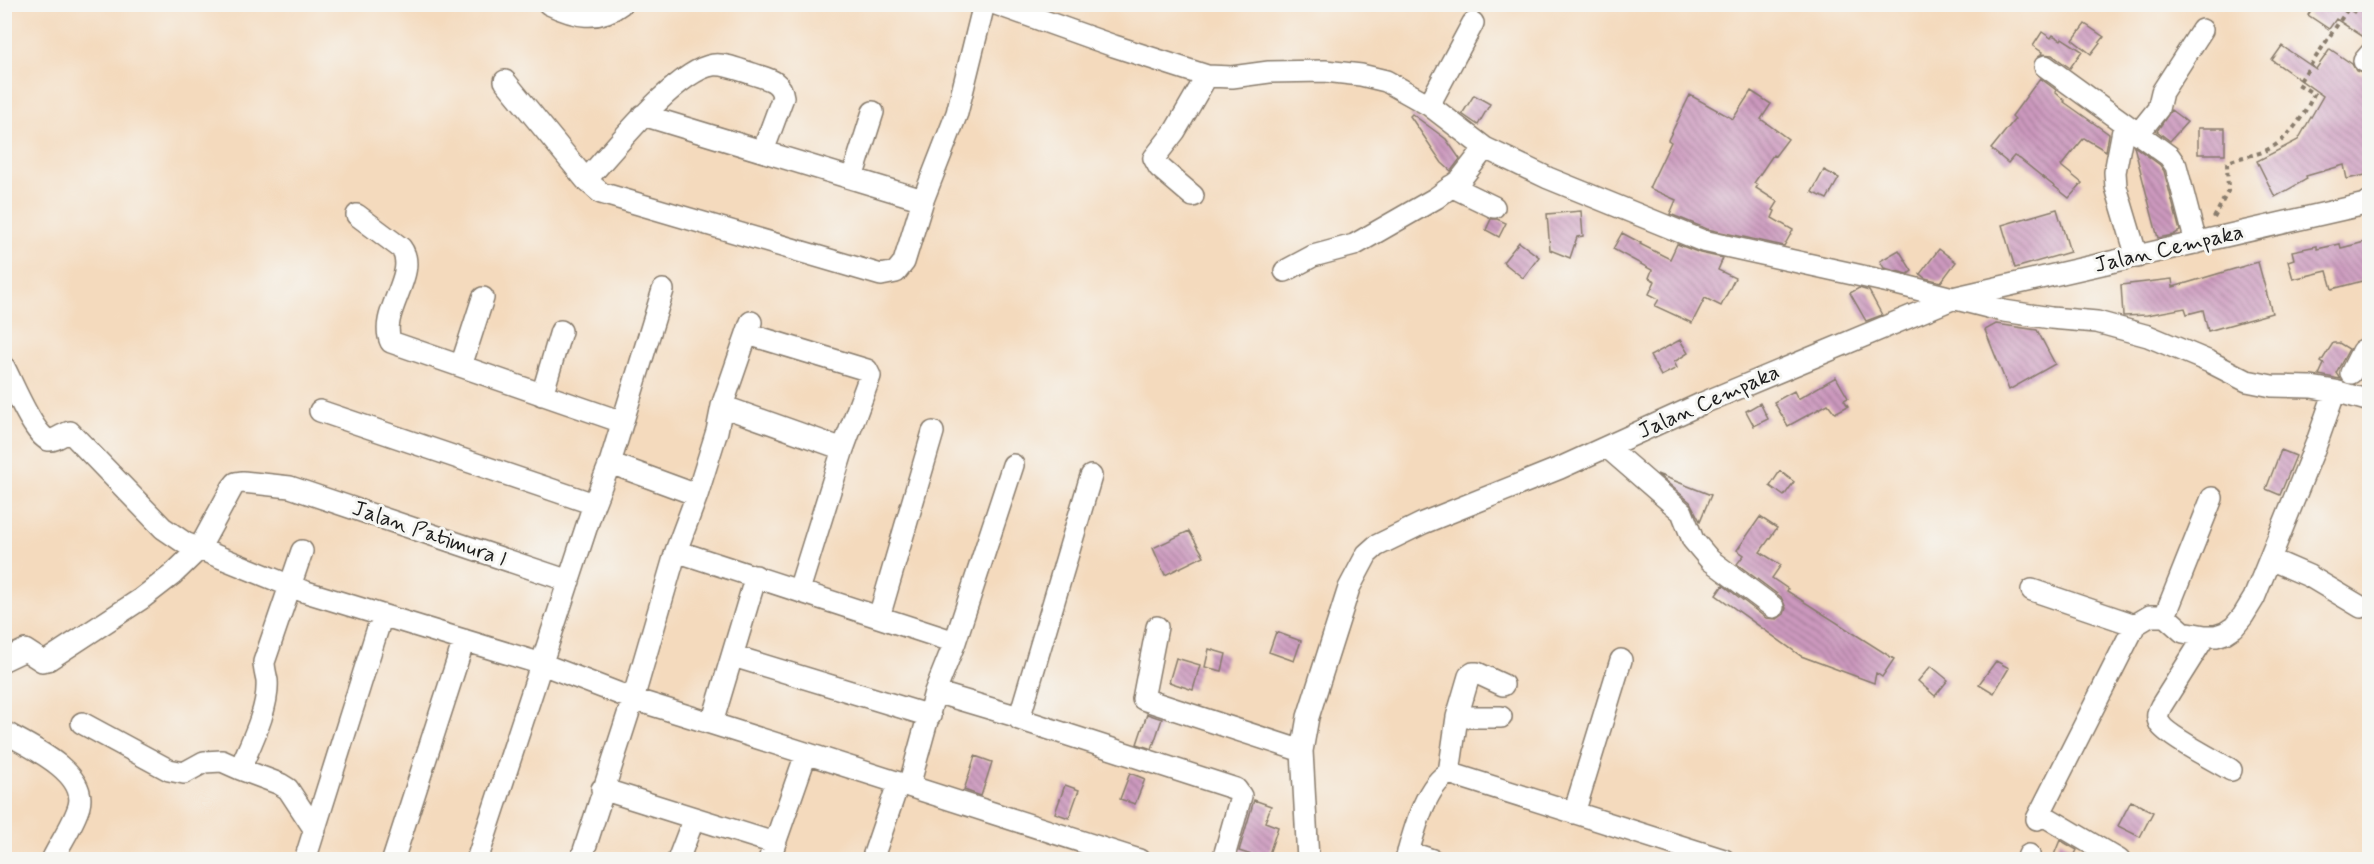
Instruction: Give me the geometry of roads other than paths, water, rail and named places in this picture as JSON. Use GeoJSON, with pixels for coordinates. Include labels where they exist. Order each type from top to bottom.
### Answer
{"type":"FeatureCollection","features":[{"type":"Feature","properties":{"kind":"street"},"geometry":{"type":"LineString","coordinates":[[549,4],[560,10],[594,16],[609,13],[621,4]]}},
{"type":"Feature","properties":{"kind":"street"},"geometry":{"type":"LineString","coordinates":[[505,81],[586,180],[601,193],[881,276],[896,272],[904,262],[923,200],[997,5],[1207,76],[1232,77],[1269,72],[1325,70],[1386,81],[1429,105],[1485,148],[1548,178],[1703,241],[1957,297],[2004,311],[2097,322],[2148,336],[2210,362],[2247,381],[2272,386],[2311,387],[2370,401]]}},
{"type":"Feature","properties":{"kind":"street"},"geometry":{"type":"LineString","coordinates":[[1429,105],[1473,23]]}},
{"type":"Feature","properties":{"kind":"street"},"geometry":{"type":"LineString","coordinates":[[2137,257],[2116,187],[2115,172],[2131,130],[2158,109],[2162,93],[2202,30]]}},
{"type":"Feature","properties":{"kind":"street"},"geometry":{"type":"LineString","coordinates":[[586,180],[643,115],[672,89],[710,65],[717,64],[774,80],[782,91],[783,97],[763,151]]}},
{"type":"Feature","properties":{"kind":"street"},"geometry":{"type":"LineString","coordinates":[[2045,66],[2169,156],[2205,241]]}},
{"type":"Feature","properties":{"kind":"street"},"geometry":{"type":"LineString","coordinates":[[1193,196],[1160,167],[1154,158],[1174,131],[1207,76]]}},
{"type":"Feature","properties":{"kind":"street"},"geometry":{"type":"LineString","coordinates":[[852,178],[873,112]]}},
{"type":"Feature","properties":{"kind":"street"},"geometry":{"type":"LineString","coordinates":[[643,115],[923,200]]}},
{"type":"Feature","properties":{"kind":"street"},"geometry":{"type":"LineString","coordinates":[[1285,271],[1313,256],[1341,249],[1368,237],[1436,198],[1467,172],[1485,148]]}},
{"type":"Feature","properties":{"kind":"street"},"geometry":{"type":"LineString","coordinates":[[1451,186],[1494,207]]}},
{"type":"Feature","properties":{"kind":"street","name":"Jalan Cempaka"},"geometry":{"type":"LineString","coordinates":[[1308,860],[1302,751],[1308,717],[1349,588],[1363,561],[1376,546],[1423,523],[1560,468],[1703,403],[1957,297],[2205,241],[2368,209]]}},
{"type":"Feature","properties":{"kind":"street"},"geometry":{"type":"LineString","coordinates":[[357,215],[406,254],[407,265],[391,315],[390,340],[622,422]]}},
{"type":"Feature","properties":{"kind":"street"},"geometry":{"type":"LineString","coordinates":[[477,860],[594,504],[610,464],[663,290]]}},
{"type":"Feature","properties":{"kind":"street"},"geometry":{"type":"LineString","coordinates":[[460,366],[483,298]]}},
{"type":"Feature","properties":{"kind":"street"},"geometry":{"type":"LineString","coordinates":[[581,860],[602,789],[633,699],[676,551],[717,431],[722,406],[750,328],[867,370],[869,373],[799,590]]}},
{"type":"Feature","properties":{"kind":"street"},"geometry":{"type":"LineString","coordinates":[[542,395],[561,331]]}},
{"type":"Feature","properties":{"kind":"street"},"geometry":{"type":"LineString","coordinates":[[2351,373],[2362,351],[2370,347]]}},
{"type":"Feature","properties":{"kind":"street"},"geometry":{"type":"LineString","coordinates":[[4,367],[34,425],[44,437],[50,440],[70,432],[163,528],[185,543],[290,586],[542,664],[633,699],[1139,860]]}},
{"type":"Feature","properties":{"kind":"street"},"geometry":{"type":"LineString","coordinates":[[2119,860],[2039,817],[2135,625],[2150,616],[2165,616],[2183,632],[2205,636],[2216,636],[2234,627],[2254,598],[2317,442],[2335,391]]}},
{"type":"Feature","properties":{"kind":"street"},"geometry":{"type":"LineString","coordinates":[[722,406],[843,449]]}},
{"type":"Feature","properties":{"kind":"street"},"geometry":{"type":"LineString","coordinates":[[320,411],[594,504]]}},
{"type":"Feature","properties":{"kind":"street"},"geometry":{"type":"LineString","coordinates":[[879,617],[933,432]]}},
{"type":"Feature","properties":{"kind":"street"},"geometry":{"type":"LineString","coordinates":[[1607,447],[1682,512],[1693,540],[1710,560],[1773,607]]}},
{"type":"Feature","properties":{"kind":"street"},"geometry":{"type":"LineString","coordinates":[[610,464],[697,495]]}},
{"type":"Feature","properties":{"kind":"street"},"geometry":{"type":"LineString","coordinates":[[872,860],[930,716],[935,692],[955,642],[1013,465]]}},
{"type":"Feature","properties":{"kind":"street"},"geometry":{"type":"LineString","coordinates":[[1019,717],[1091,476]]}},
{"type":"Feature","properties":{"kind":"street","name":"Jalan Patimura l"},"geometry":{"type":"LineString","coordinates":[[199,549],[236,483],[290,487],[569,581]]}},
{"type":"Feature","properties":{"kind":"street"},"geometry":{"type":"LineString","coordinates":[[2165,616],[2212,498]]}},
{"type":"Feature","properties":{"kind":"street"},"geometry":{"type":"LineString","coordinates":[[4,660],[25,650],[42,661],[48,660],[141,599],[172,575],[199,549]]}},
{"type":"Feature","properties":{"kind":"street"},"geometry":{"type":"LineString","coordinates":[[240,769],[257,729],[265,699],[267,681],[264,662],[302,551]]}},
{"type":"Feature","properties":{"kind":"street"},"geometry":{"type":"LineString","coordinates":[[676,551],[955,642]]}},
{"type":"Feature","properties":{"kind":"street"},"geometry":{"type":"LineString","coordinates":[[2270,559],[2309,576],[2361,607]]}},
{"type":"Feature","properties":{"kind":"street"},"geometry":{"type":"LineString","coordinates":[[712,723],[756,576]]}},
{"type":"Feature","properties":{"kind":"street"},"geometry":{"type":"LineString","coordinates":[[2032,590],[2135,625]]}},
{"type":"Feature","properties":{"kind":"street"},"geometry":{"type":"LineString","coordinates":[[305,860],[382,615]]}},
{"type":"Feature","properties":{"kind":"street"},"geometry":{"type":"LineString","coordinates":[[1157,627],[1143,699],[1302,751]]}},
{"type":"Feature","properties":{"kind":"street"},"geometry":{"type":"LineString","coordinates":[[2205,636],[2161,706],[2158,721],[2166,731],[2230,770]]}},
{"type":"Feature","properties":{"kind":"street"},"geometry":{"type":"LineString","coordinates":[[393,860],[464,640]]}},
{"type":"Feature","properties":{"kind":"street"},"geometry":{"type":"LineString","coordinates":[[733,656],[930,716]]}},
{"type":"Feature","properties":{"kind":"street"},"geometry":{"type":"LineString","coordinates":[[1574,813],[1621,660]]}},
{"type":"Feature","properties":{"kind":"street"},"geometry":{"type":"LineString","coordinates":[[1432,860],[1407,856],[1419,817],[1431,793],[1440,779],[1449,773],[1458,717],[1469,676],[1477,672],[1503,685]]}},
{"type":"Feature","properties":{"kind":"street"},"geometry":{"type":"LineString","coordinates":[[935,692],[1019,717],[1020,720],[1059,733],[1236,789],[1241,796],[1223,860]]}},
{"type":"Feature","properties":{"kind":"street"},"geometry":{"type":"LineString","coordinates":[[1458,717],[1501,717]]}},
{"type":"Feature","properties":{"kind":"street"},"geometry":{"type":"LineString","coordinates":[[82,723],[169,770],[184,773],[204,762],[222,762],[280,784],[288,789],[315,830]]}},
{"type":"Feature","properties":{"kind":"street"},"geometry":{"type":"LineString","coordinates":[[4,732],[61,766],[77,789],[79,804],[52,860]]}},
{"type":"Feature","properties":{"kind":"street"},"geometry":{"type":"LineString","coordinates":[[602,789],[694,818],[772,851],[806,754]]}},
{"type":"Feature","properties":{"kind":"street"},"geometry":{"type":"LineString","coordinates":[[1449,773],[1724,860]]}},
{"type":"Feature","properties":{"kind":"street"},"geometry":{"type":"LineString","coordinates":[[678,860],[694,818]]}}]}
